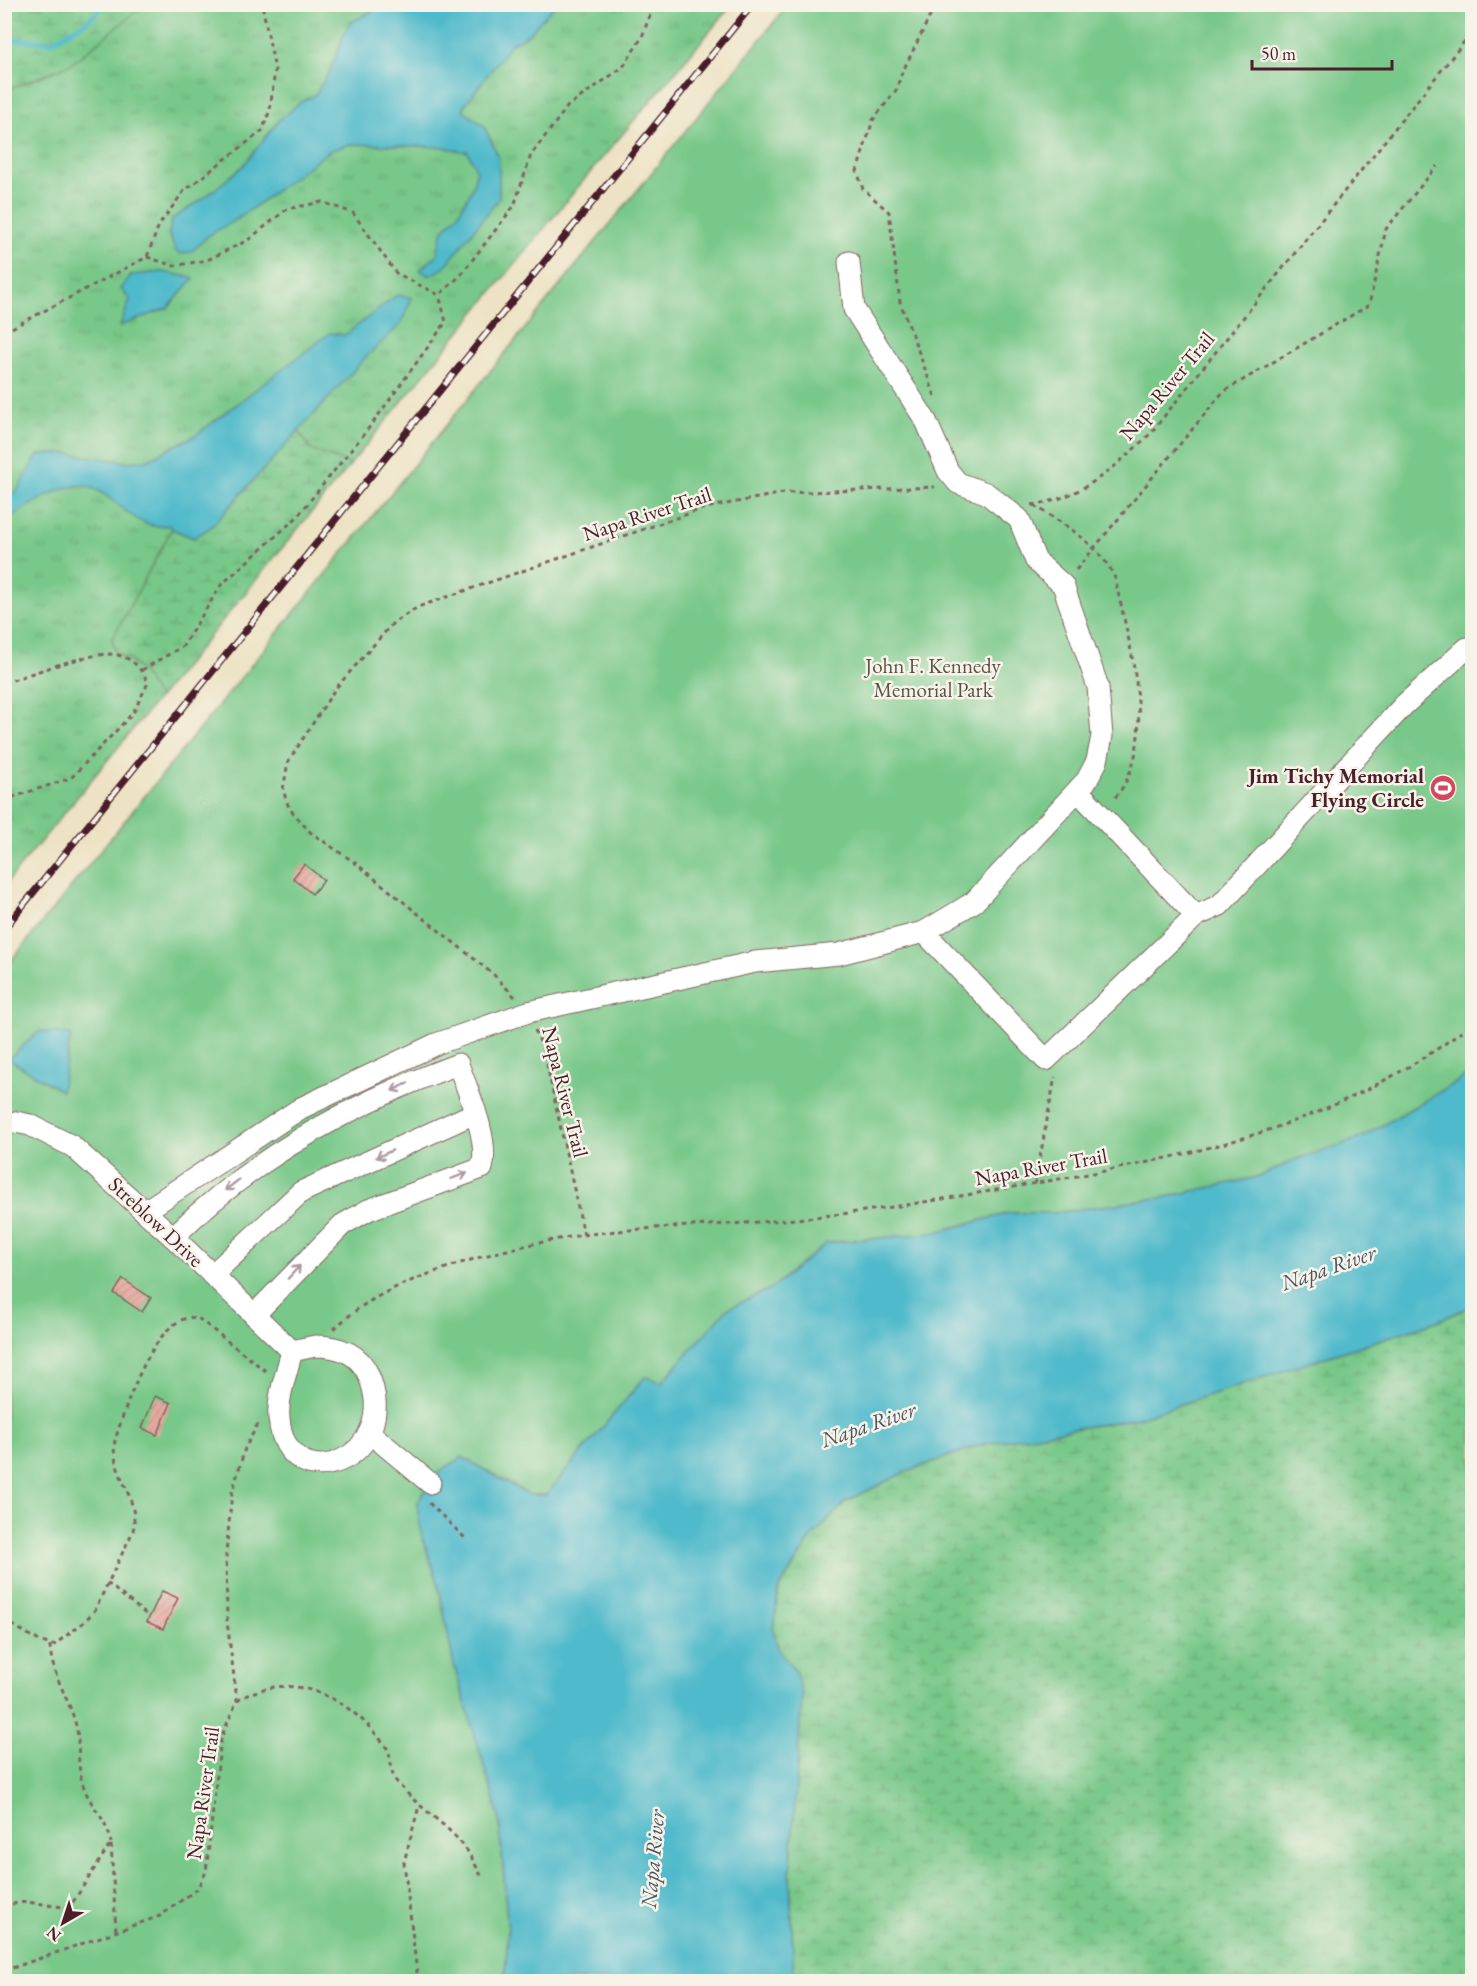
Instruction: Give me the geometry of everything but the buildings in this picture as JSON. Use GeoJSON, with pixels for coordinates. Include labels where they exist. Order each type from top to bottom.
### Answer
{"type":"FeatureCollection","features":[{"type":"Feature","properties":{"kind":"street"},"geometry":{"type":"LineString","coordinates":[[145,1211],[301,1108],[436,1044],[528,1012],[755,962],[839,954],[924,932],[974,902],[1087,780],[1097,760],[1102,736],[1098,687],[1063,585],[1036,561],[1019,519],[986,492],[958,483],[948,471],[926,421],[854,309],[849,262]]}},
{"type":"Feature","properties":{"kind":"street"},"geometry":{"type":"LineString","coordinates":[[924,932],[1046,1060],[1196,916],[1220,905],[1396,713],[1467,648]]}},
{"type":"Feature","properties":{"kind":"street"},"geometry":{"type":"LineString","coordinates":[[1077,791],[1196,916]]}},
{"type":"Feature","properties":{"kind":"street"},"geometry":{"type":"LineString","coordinates":[[173,1237],[201,1209],[268,1157],[318,1126],[418,1079],[458,1064],[475,1113],[486,1156],[482,1168],[368,1210],[342,1225],[254,1315]]}},
{"type":"Feature","properties":{"kind":"street"},"geometry":{"type":"LineString","coordinates":[[212,1275],[301,1192],[475,1113]]}},
{"type":"Feature","properties":{"kind":"street","name":"Streblow Drive"},"geometry":{"type":"LineString","coordinates":[[4,1125],[16,1122],[30,1125],[72,1146],[173,1237],[292,1351]]}},
{"type":"Feature","properties":{"kind":"street"},"geometry":{"type":"LineString","coordinates":[[315,1346],[331,1346],[352,1354],[366,1370],[376,1403],[370,1433],[362,1444],[330,1466],[312,1466],[296,1456],[286,1444],[279,1416],[292,1351],[315,1346]]}},
{"type":"Feature","properties":{"kind":"street"},"geometry":{"type":"LineString","coordinates":[[370,1433],[430,1483]]}},
{"type":"Feature","properties":{"kind":"path"},"geometry":{"type":"LineString","coordinates":[[4,332],[147,256],[159,225],[183,191],[261,131],[270,110],[275,70],[262,4]]}},
{"type":"Feature","properties":{"kind":"path"},"geometry":{"type":"LineString","coordinates":[[439,294],[460,276],[514,207],[531,155],[568,106],[622,67],[642,37],[654,4]]}},
{"type":"Feature","properties":{"kind":"path"},"geometry":{"type":"LineString","coordinates":[[936,4],[900,77],[897,89],[873,120],[857,171],[863,189],[889,212],[900,302],[939,406]]}},
{"type":"Feature","properties":{"kind":"path","name":"Napa River Trail"},"geometry":{"type":"LineString","coordinates":[[1022,504],[1034,505],[1055,500],[1104,477],[1150,434],[1473,32]]}},
{"type":"Feature","properties":{"kind":"path"},"geometry":{"type":"LineString","coordinates":[[1063,585],[1223,392],[1369,305],[1386,229],[1437,166]]}},
{"type":"Feature","properties":{"kind":"path"},"geometry":{"type":"LineString","coordinates":[[142,670],[183,646],[221,585],[296,518],[372,424],[446,322],[439,294],[396,273],[353,213],[322,202],[287,209],[248,240],[207,260],[174,266],[147,256]]}},
{"type":"Feature","properties":{"kind":"path","name":"Napa River Trail"},"geometry":{"type":"LineString","coordinates":[[584,1235],[544,1051],[528,1012],[494,975],[354,862],[310,832],[289,808],[284,790],[288,762],[335,689],[393,623],[418,608],[705,508],[784,493],[943,488]]}},
{"type":"Feature","properties":{"kind":"path"},"geometry":{"type":"LineString","coordinates":[[1034,505],[1094,547],[1108,562],[1115,579],[1139,708],[1132,767],[1117,796],[1100,815]]}},
{"type":"Feature","properties":{"kind":"path"},"geometry":{"type":"LineString","coordinates":[[4,683],[69,662],[116,654],[129,659],[142,670],[148,682],[133,713],[71,778],[4,800]]}},
{"type":"Feature","properties":{"kind":"path","name":"Napa River Trail"},"geometry":{"type":"LineString","coordinates":[[315,1346],[353,1311],[398,1284],[487,1254],[584,1235],[806,1218],[1035,1184],[1114,1170],[1222,1145],[1310,1116],[1364,1093],[1430,1056],[1473,1024]]}},
{"type":"Feature","properties":{"kind":"path"},"geometry":{"type":"LineString","coordinates":[[1035,1184],[1056,1080],[1046,1060]]}},
{"type":"Feature","properties":{"kind":"path"},"geometry":{"type":"LineString","coordinates":[[4,1620],[54,1645],[84,1622],[95,1610],[133,1531],[135,1519],[134,1506],[113,1453],[115,1440],[145,1360],[179,1319],[190,1316],[198,1318],[267,1372],[282,1397]]}},
{"type":"Feature","properties":{"kind":"path","name":"Napa River Trail"},"geometry":{"type":"LineString","coordinates":[[4,1971],[160,1916],[196,1889],[206,1872],[221,1738],[237,1701],[227,1621],[226,1553],[231,1493],[245,1448],[258,1422],[282,1397]]}},
{"type":"Feature","properties":{"kind":"path"},"geometry":{"type":"LineString","coordinates":[[107,1583],[147,1615]]}},
{"type":"Feature","properties":{"kind":"path"},"geometry":{"type":"LineString","coordinates":[[51,1645],[52,1668],[71,1708],[77,1729],[80,1778],[86,1792],[106,1821],[111,1843],[116,1932]]}},
{"type":"Feature","properties":{"kind":"path"},"geometry":{"type":"LineString","coordinates":[[237,1701],[268,1688],[300,1686],[331,1698],[352,1710],[388,1749],[395,1780],[463,1845],[481,1875]]}},
{"type":"Feature","properties":{"kind":"path"},"geometry":{"type":"LineString","coordinates":[[418,1982],[404,1862],[419,1805]]}},
{"type":"Feature","properties":{"kind":"path"},"geometry":{"type":"LineString","coordinates":[[4,1908],[12,1903],[31,1902],[67,1907],[73,1902],[111,1843]]}},
{"type":"Feature","properties":{"kind":"green space"},"geometry":{"type":"Polygon","coordinates":[[[106,4],[732,5],[592,170],[5,885],[5,39],[106,4]]]}},
{"type":"Feature","properties":{"kind":"green space"},"geometry":{"type":"Polygon","coordinates":[[[12,5],[144,5],[71,64],[5,91],[5,14],[12,5]]]}},
{"type":"Feature","properties":{"kind":"green space","name":"John F. Kennedy Memorial Park"},"geometry":{"type":"Polygon","coordinates":[[[788,5],[1472,5],[1472,1073],[1361,1138],[1295,1160],[1258,1177],[1166,1197],[1054,1213],[1010,1213],[932,1233],[827,1243],[772,1288],[727,1309],[662,1382],[645,1377],[546,1495],[529,1495],[493,1474],[422,1536],[438,1582],[454,1665],[499,1816],[508,1931],[505,1981],[5,1982],[5,968],[788,5]]]}},
{"type":"Feature","properties":{"kind":"green space"},"geometry":{"type":"Polygon","coordinates":[[[298,430],[311,450],[351,464],[159,698],[137,667],[116,654],[112,639],[172,529],[194,538],[212,526],[298,430]]]}},
{"type":"Feature","properties":{"kind":"green space"},"geometry":{"type":"Polygon","coordinates":[[[1472,1306],[1472,1981],[794,1981],[790,1877],[796,1776],[796,1673],[779,1651],[773,1630],[779,1588],[812,1537],[845,1502],[905,1472],[983,1444],[1138,1418],[1437,1321],[1472,1306]]]}},
{"type":"Feature","properties":{"kind":"water"},"geometry":{"type":"Polygon","coordinates":[[[384,5],[555,5],[529,34],[511,44],[464,106],[464,111],[484,126],[499,158],[499,198],[444,268],[429,276],[420,270],[437,255],[443,230],[457,216],[471,191],[477,171],[467,150],[465,152],[444,147],[351,144],[331,150],[239,218],[209,235],[192,251],[181,254],[175,250],[169,234],[172,219],[203,199],[243,166],[279,120],[302,101],[315,95],[330,71],[351,22],[384,5]]]}},
{"type":"Feature","properties":{"kind":"water"},"geometry":{"type":"Polygon","coordinates":[[[162,272],[194,278],[168,308],[120,326],[130,300],[121,289],[131,275],[162,272]]]}},
{"type":"Feature","properties":{"kind":"water"},"geometry":{"type":"Polygon","coordinates":[[[397,295],[412,298],[400,325],[364,359],[212,526],[194,538],[172,529],[169,525],[155,526],[143,522],[110,498],[87,486],[75,486],[57,491],[5,521],[5,497],[17,491],[38,455],[64,453],[126,462],[147,460],[196,435],[330,333],[345,335],[397,295]]]}},
{"type":"Feature","properties":{"kind":"water"},"geometry":{"type":"Polygon","coordinates":[[[40,1031],[71,1035],[61,1091],[8,1059],[40,1031]]]}},
{"type":"Feature","properties":{"kind":"water","name":"Napa River"},"geometry":{"type":"Polygon","coordinates":[[[1472,1073],[1472,1306],[1437,1321],[1138,1418],[983,1444],[905,1472],[845,1502],[812,1537],[779,1588],[773,1630],[779,1651],[796,1673],[802,1695],[790,1877],[794,1981],[505,1981],[508,1931],[499,1816],[454,1665],[438,1582],[422,1536],[417,1504],[436,1474],[462,1457],[529,1495],[546,1495],[645,1377],[662,1382],[727,1309],[772,1288],[827,1243],[932,1233],[1010,1213],[1054,1213],[1166,1197],[1258,1177],[1295,1160],[1361,1138],[1472,1073]]]}},
{"type":"Feature","properties":{"kind":"waterway"},"geometry":{"type":"LineString","coordinates":[[4,39],[51,42],[86,22],[106,4]]}},
{"type":"Feature","properties":{"kind":"railway"},"geometry":{"type":"LineString","coordinates":[[4,929],[753,4]]}},
{"type":"Feature","properties":{"kind":"place","name":"Jim Tichy Memorial Flying Circle"},"geometry":{"type":"Point","coordinates":[1443,788]}}]}
